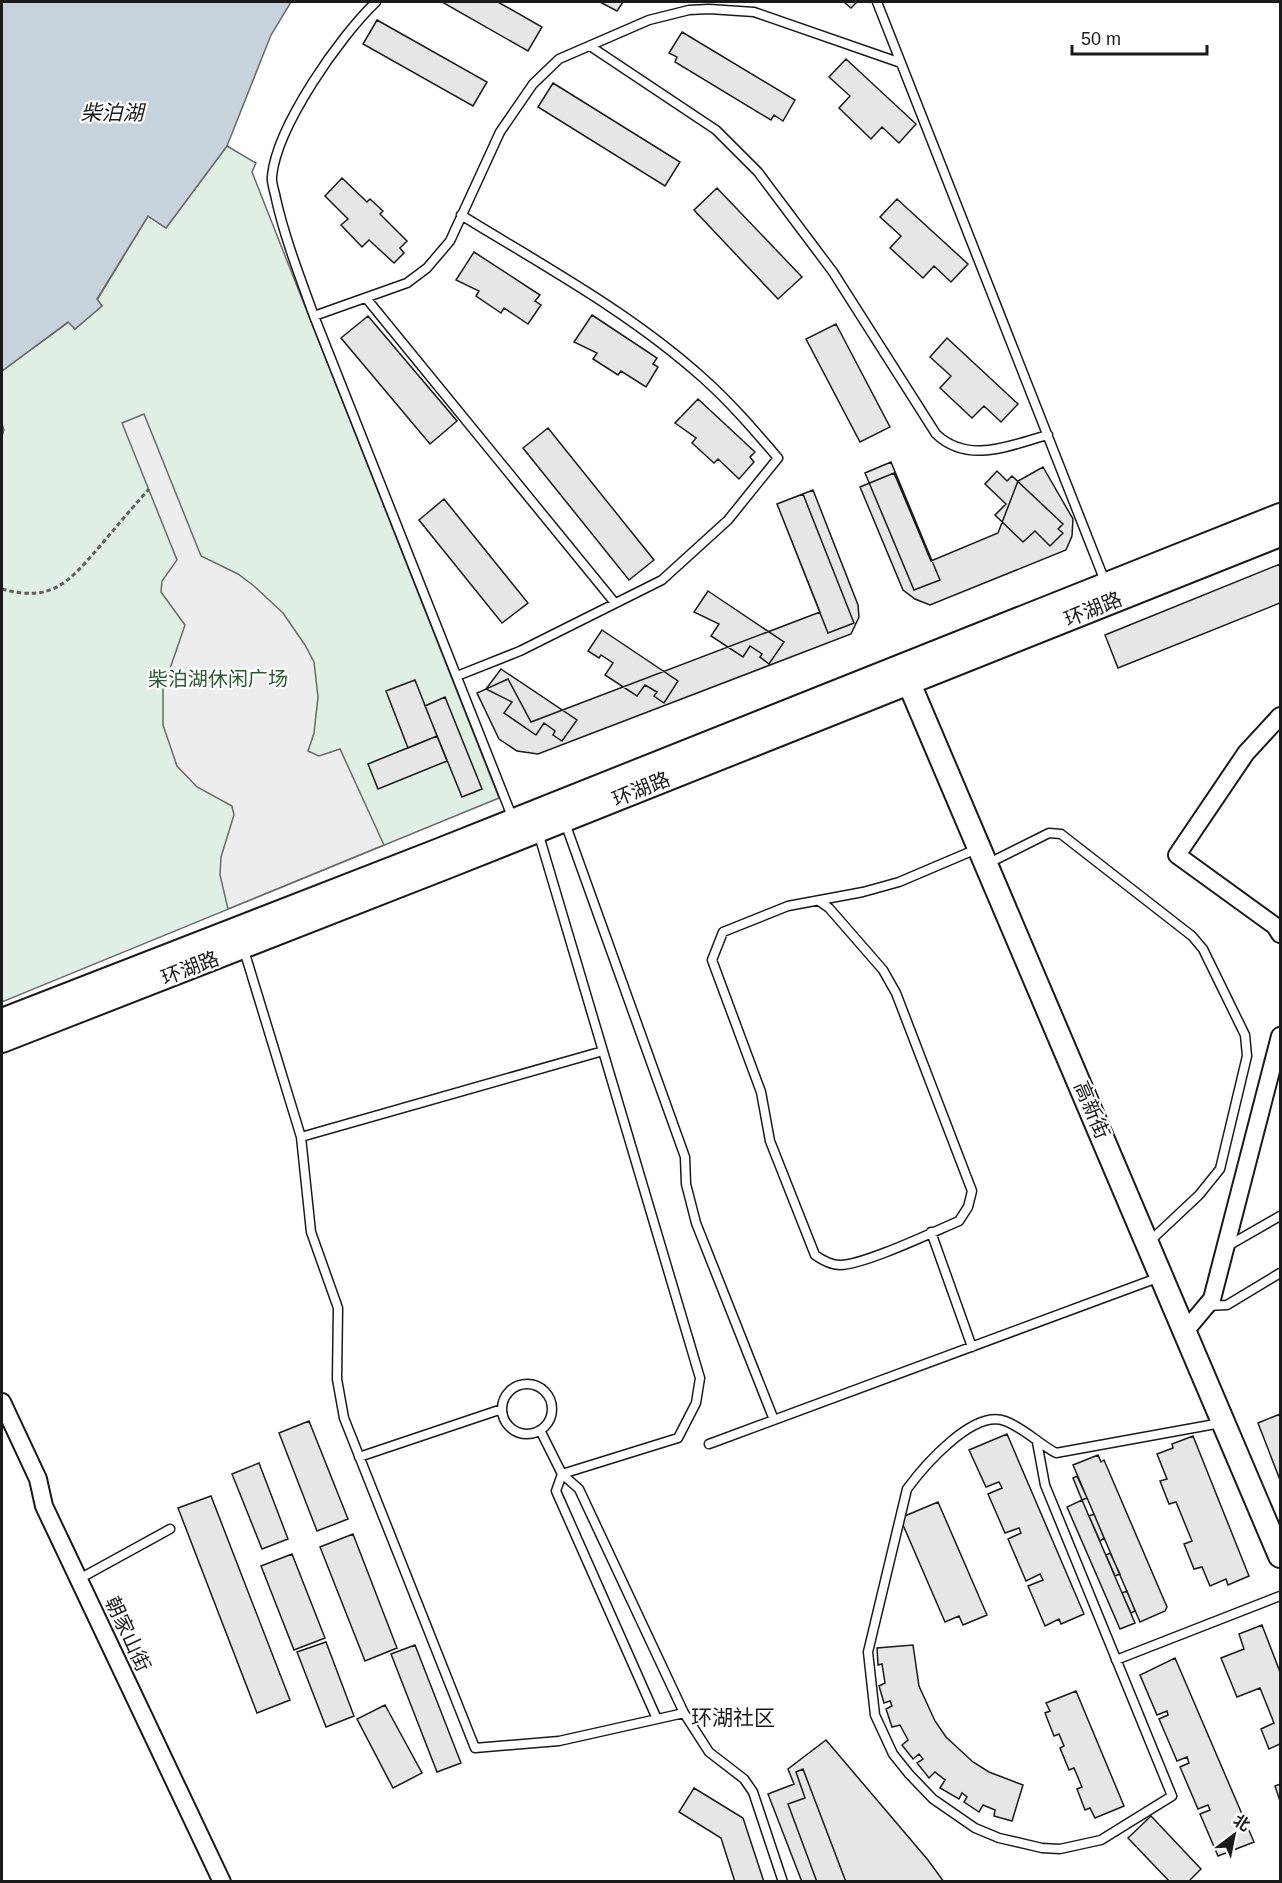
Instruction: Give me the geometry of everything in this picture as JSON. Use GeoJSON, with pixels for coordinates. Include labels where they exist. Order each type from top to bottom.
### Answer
{"type":"FeatureCollection","features":[{"type":"Feature","properties":{"kind":"street","name":"环湖路"},"geometry":{"type":"LineString","coordinates":[[2,1041],[243,947],[528,821],[564,820],[905,674],[1106,584],[1281,515]]}},
{"type":"Feature","properties":{"kind":"street","name":"环湖路"},"geometry":{"type":"LineString","coordinates":[[2,1020],[528,821],[905,674],[1281,535]]}},
{"type":"Feature","properties":{"kind":"street","name":"高新街"},"geometry":{"type":"LineString","coordinates":[[905,674],[1281,1556]]}},
{"type":"Feature","properties":{"kind":"street"},"geometry":{"type":"LineString","coordinates":[[1281,716],[1246,753],[1177,855],[1275,926],[1281,934]]}},
{"type":"Feature","properties":{"kind":"street"},"geometry":{"type":"LineString","coordinates":[[1186,1330],[1212,1299],[1281,1036]]}},
{"type":"Feature","properties":{"kind":"street","name":"朝家山街"},"geometry":{"type":"LineString","coordinates":[[2,1402],[38,1479],[44,1506],[222,1881]]}},
{"type":"Feature","properties":{"kind":"lane"},"geometry":{"type":"LineString","coordinates":[[376,2],[348,31],[300,105],[282,141],[272,177],[284,232],[457,676],[528,821],[603,1051],[700,1378],[696,1403],[678,1438],[562,1474]]}},
{"type":"Feature","properties":{"kind":"lane"},"geometry":{"type":"LineString","coordinates":[[877,2],[1106,584]]}},
{"type":"Feature","properties":{"kind":"lane"},"geometry":{"type":"LineString","coordinates":[[315,316],[407,283],[427,268],[450,241],[500,132],[521,98],[559,59],[669,14],[733,5],[901,63]]}},
{"type":"Feature","properties":{"kind":"lane"},"geometry":{"type":"LineString","coordinates":[[590,46],[716,130],[758,172],[833,272],[936,434],[943,441],[960,449],[983,452],[1048,435]]}},
{"type":"Feature","properties":{"kind":"lane"},"geometry":{"type":"LineString","coordinates":[[457,676],[520,651],[662,580],[706,541],[748,498],[778,458],[733,406],[669,350],[600,300],[461,215]]}},
{"type":"Feature","properties":{"kind":"lane"},"geometry":{"type":"LineString","coordinates":[[366,297],[615,603]]}},
{"type":"Feature","properties":{"kind":"lane"},"geometry":{"type":"LineString","coordinates":[[564,820],[685,1157],[686,1184],[696,1223],[774,1420]]}},
{"type":"Feature","properties":{"kind":"lane"},"geometry":{"type":"LineString","coordinates":[[819,901],[829,908],[883,970],[896,993],[972,1191],[968,1207],[959,1221],[931,1233],[861,1261],[840,1265],[825,1262],[815,1255],[770,1141],[761,1092],[712,960],[723,932],[788,906],[899,882],[1049,833],[1061,834],[1192,936],[1203,949],[1245,1035],[1247,1056],[1220,1169],[1199,1195],[1149,1242]]}},
{"type":"Feature","properties":{"kind":"lane"},"geometry":{"type":"LineString","coordinates":[[243,947],[301,1137],[311,1232],[338,1308],[339,1399],[359,1457],[475,1748],[559,1741],[684,1713]]}},
{"type":"Feature","properties":{"kind":"lane"},"geometry":{"type":"LineString","coordinates":[[301,1137],[603,1051]]}},
{"type":"Feature","properties":{"kind":"lane"},"geometry":{"type":"LineString","coordinates":[[1225,1247],[1281,1216]]}},
{"type":"Feature","properties":{"kind":"lane"},"geometry":{"type":"LineString","coordinates":[[931,1233],[972,1347]]}},
{"type":"Feature","properties":{"kind":"lane"},"geometry":{"type":"LineString","coordinates":[[1206,1306],[1227,1305],[1281,1273]]}},
{"type":"Feature","properties":{"kind":"lane"},"geometry":{"type":"LineString","coordinates":[[709,1444],[1163,1276]]}},
{"type":"Feature","properties":{"kind":"lane"},"geometry":{"type":"LineString","coordinates":[[523,1384],[536,1385],[547,1394],[552,1406],[550,1420],[534,1433],[518,1432],[506,1423],[502,1409],[506,1395],[511,1389],[523,1384]]}},
{"type":"Feature","properties":{"kind":"lane"},"geometry":{"type":"LineString","coordinates":[[359,1457],[502,1409]]}},
{"type":"Feature","properties":{"kind":"lane"},"geometry":{"type":"LineString","coordinates":[[1037,1442],[1045,1485],[1172,1797],[1101,1840],[1085,1846],[1060,1849],[1042,1848],[999,1838],[975,1828],[953,1814],[920,1787],[893,1754],[880,1731],[875,1715],[868,1652],[907,1489],[918,1475],[971,1425],[980,1421],[1005,1420],[1056,1453],[1225,1422]]}},
{"type":"Feature","properties":{"kind":"lane"},"geometry":{"type":"LineString","coordinates":[[540,1430],[562,1474],[579,1489],[684,1713],[708,1752],[744,1779],[753,1792],[783,1881]]}},
{"type":"Feature","properties":{"kind":"lane"},"geometry":{"type":"LineString","coordinates":[[562,1474],[556,1491],[657,1719]]}},
{"type":"Feature","properties":{"kind":"lane"},"geometry":{"type":"LineString","coordinates":[[79,1579],[170,1529]]}},
{"type":"Feature","properties":{"kind":"lane"},"geometry":{"type":"LineString","coordinates":[[1116,1660],[1281,1596]]}},
{"type":"Feature","properties":{"kind":"path"},"geometry":{"type":"LineString","coordinates":[[2,589],[16,593],[40,593],[66,583],[148,489]]}},
{"type":"Feature","properties":{"kind":"green space","name":"柴泊湖休闲广场"},"geometry":{"type":"Polygon","coordinates":[[[227,146],[256,163],[252,172],[499,798],[2,1002],[2,436],[4,430],[2,371],[69,322],[75,329],[102,306],[97,300],[148,216],[166,228],[227,146]]]}},
{"type":"Feature","properties":{"kind":"shaded area"},"geometry":{"type":"Polygon","coordinates":[[[144,414],[201,556],[238,574],[254,586],[283,613],[305,645],[314,662],[318,697],[314,733],[308,751],[319,756],[340,749],[384,845],[228,909],[220,875],[221,857],[234,815],[232,806],[197,787],[177,766],[163,725],[163,689],[185,625],[161,592],[162,581],[177,560],[122,423],[144,414]]]}},
{"type":"Feature","properties":{"kind":"water","name":"柴泊湖"},"geometry":{"type":"Polygon","coordinates":[[[2,2],[291,2],[271,35],[227,146],[166,228],[148,216],[97,299],[102,306],[75,329],[68,322],[2,371],[2,2]]]}},
{"type":"Feature","properties":{"kind":"building"},"geometry":{"type":"Polygon","coordinates":[[[442,2],[498,2],[542,27],[528,51],[442,2]]]}},
{"type":"Feature","properties":{"kind":"building"},"geometry":{"type":"Polygon","coordinates":[[[600,2],[623,2],[617,11],[600,2]]]}},
{"type":"Feature","properties":{"kind":"building"},"geometry":{"type":"Polygon","coordinates":[[[844,2],[857,2],[851,8],[844,2]]]}},
{"type":"Feature","properties":{"kind":"building"},"geometry":{"type":"Polygon","coordinates":[[[377,20],[487,82],[473,106],[363,44],[377,20]]]}},
{"type":"Feature","properties":{"kind":"building"},"geometry":{"type":"Polygon","coordinates":[[[682,32],[795,100],[783,121],[774,115],[771,120],[675,62],[677,57],[669,53],[682,32]]]}},
{"type":"Feature","properties":{"kind":"building"},"geometry":{"type":"Polygon","coordinates":[[[846,59],[916,124],[899,143],[882,127],[871,139],[839,108],[850,96],[829,77],[846,59]]]}},
{"type":"Feature","properties":{"kind":"building"},"geometry":{"type":"Polygon","coordinates":[[[553,83],[680,162],[665,186],[538,107],[553,83]]]}},
{"type":"Feature","properties":{"kind":"building"},"geometry":{"type":"Polygon","coordinates":[[[342,178],[367,202],[370,199],[383,211],[380,214],[407,241],[400,248],[404,253],[394,263],[369,240],[362,247],[341,225],[348,219],[325,196],[342,178]]]}},
{"type":"Feature","properties":{"kind":"building"},"geometry":{"type":"Polygon","coordinates":[[[717,188],[802,277],[778,299],[694,210],[717,188]]]}},
{"type":"Feature","properties":{"kind":"building"},"geometry":{"type":"Polygon","coordinates":[[[897,199],[968,264],[951,282],[934,266],[923,278],[890,248],[901,236],[880,217],[897,199]]]}},
{"type":"Feature","properties":{"kind":"building"},"geometry":{"type":"Polygon","coordinates":[[[474,252],[540,295],[535,301],[541,305],[528,324],[504,308],[501,313],[476,296],[479,291],[456,280],[474,252]]]}},
{"type":"Feature","properties":{"kind":"building"},"geometry":{"type":"Polygon","coordinates":[[[592,315],[657,358],[653,364],[658,367],[646,387],[621,371],[618,375],[593,359],[597,353],[574,342],[592,315]]]}},
{"type":"Feature","properties":{"kind":"building"},"geometry":{"type":"Polygon","coordinates":[[[368,316],[457,421],[430,444],[341,338],[368,316]]]}},
{"type":"Feature","properties":{"kind":"building"},"geometry":{"type":"Polygon","coordinates":[[[836,324],[890,427],[860,442],[806,339],[836,324]]]}},
{"type":"Feature","properties":{"kind":"building"},"geometry":{"type":"Polygon","coordinates":[[[947,338],[1018,404],[1001,422],[984,406],[972,418],[940,388],[951,376],[930,357],[947,338]]]}},
{"type":"Feature","properties":{"kind":"building"},"geometry":{"type":"Polygon","coordinates":[[[698,399],[755,452],[750,457],[754,462],[739,479],[718,459],[714,463],[692,443],[696,438],[675,423],[698,399]]]}},
{"type":"Feature","properties":{"kind":"building"},"geometry":{"type":"Polygon","coordinates":[[[548,428],[654,560],[629,580],[523,448],[548,428]]]}},
{"type":"Feature","properties":{"kind":"building"},"geometry":{"type":"Polygon","coordinates":[[[891,462],[940,580],[914,590],[865,473],[891,462]]]}},
{"type":"Feature","properties":{"kind":"building"},"geometry":{"type":"Polygon","coordinates":[[[1043,467],[1073,519],[1072,536],[1066,550],[930,605],[915,599],[903,590],[860,487],[894,473],[931,561],[998,533],[1018,481],[1043,467]]]}},
{"type":"Feature","properties":{"kind":"building"},"geometry":{"type":"Polygon","coordinates":[[[997,471],[1007,481],[1012,476],[1063,524],[1058,529],[1063,533],[1050,546],[1035,531],[1023,542],[995,515],[1006,504],[985,484],[997,471]]]}},
{"type":"Feature","properties":{"kind":"building"},"geometry":{"type":"Polygon","coordinates":[[[813,490],[858,605],[859,617],[851,634],[538,754],[517,751],[499,739],[477,693],[508,679],[531,722],[820,612],[777,504],[813,490]]]}},
{"type":"Feature","properties":{"kind":"building"},"geometry":{"type":"Polygon","coordinates":[[[803,494],[854,623],[828,633],[777,504],[803,494]]]}},
{"type":"Feature","properties":{"kind":"building"},"geometry":{"type":"Polygon","coordinates":[[[444,499],[528,603],[502,623],[419,520],[444,499]]]}},
{"type":"Feature","properties":{"kind":"building"},"geometry":{"type":"Polygon","coordinates":[[[1280,564],[1280,603],[1118,668],[1105,635],[1280,564]]]}},
{"type":"Feature","properties":{"kind":"building"},"geometry":{"type":"Polygon","coordinates":[[[708,591],[784,642],[769,664],[760,657],[762,654],[750,646],[743,657],[711,636],[719,624],[694,612],[708,591]]]}},
{"type":"Feature","properties":{"kind":"building"},"geometry":{"type":"Polygon","coordinates":[[[602,630],[678,681],[664,703],[654,696],[657,692],[645,685],[637,696],[605,675],[613,663],[601,655],[599,658],[588,651],[602,630]]]}},
{"type":"Feature","properties":{"kind":"building"},"geometry":{"type":"Polygon","coordinates":[[[501,669],[577,720],[562,741],[553,735],[555,731],[544,723],[536,735],[504,713],[512,702],[486,689],[501,669]]]}},
{"type":"Feature","properties":{"kind":"building"},"geometry":{"type":"Polygon","coordinates":[[[415,680],[437,736],[408,748],[386,691],[415,680]]]}},
{"type":"Feature","properties":{"kind":"building"},"geometry":{"type":"Polygon","coordinates":[[[445,697],[482,789],[462,797],[425,706],[445,697]]]}},
{"type":"Feature","properties":{"kind":"building"},"geometry":{"type":"Polygon","coordinates":[[[437,736],[447,761],[378,789],[368,764],[437,736]]]}},
{"type":"Feature","properties":{"kind":"building"},"geometry":{"type":"Polygon","coordinates":[[[1280,1414],[1280,1480],[1258,1423],[1280,1414]]]}},
{"type":"Feature","properties":{"kind":"building"},"geometry":{"type":"Polygon","coordinates":[[[309,1421],[348,1519],[317,1531],[279,1433],[309,1421]]]}},
{"type":"Feature","properties":{"kind":"building"},"geometry":{"type":"Polygon","coordinates":[[[1007,1434],[1084,1614],[1061,1624],[1059,1619],[1045,1626],[1028,1586],[1043,1580],[1040,1574],[1026,1581],[1008,1539],[1021,1533],[1019,1528],[1005,1533],[988,1494],[1002,1488],[999,1482],[986,1487],[969,1450],[1007,1434]]]}},
{"type":"Feature","properties":{"kind":"building"},"geometry":{"type":"Polygon","coordinates":[[[1193,1436],[1249,1576],[1228,1585],[1226,1579],[1210,1586],[1202,1567],[1194,1569],[1184,1544],[1192,1541],[1176,1502],[1169,1504],[1160,1481],[1167,1479],[1157,1454],[1173,1448],[1172,1444],[1193,1436]]]}},
{"type":"Feature","properties":{"kind":"building"},"geometry":{"type":"Polygon","coordinates":[[[1098,1455],[1101,1462],[1104,1460],[1167,1607],[1165,1611],[1140,1622],[1073,1465],[1098,1455]]]}},
{"type":"Feature","properties":{"kind":"building"},"geometry":{"type":"Polygon","coordinates":[[[259,1463],[288,1539],[262,1549],[232,1474],[259,1463]]]}},
{"type":"Feature","properties":{"kind":"building"},"geometry":{"type":"Polygon","coordinates":[[[1077,1476],[1087,1498],[1082,1500],[1073,1478],[1077,1476]]]}},
{"type":"Feature","properties":{"kind":"building"},"geometry":{"type":"Polygon","coordinates":[[[211,1496],[290,1700],[257,1713],[178,1508],[211,1496]]]}},
{"type":"Feature","properties":{"kind":"building"},"geometry":{"type":"Polygon","coordinates":[[[1082,1500],[1135,1623],[1120,1629],[1067,1507],[1082,1500]]]}},
{"type":"Feature","properties":{"kind":"building"},"geometry":{"type":"Polygon","coordinates":[[[938,1502],[987,1615],[963,1625],[959,1616],[945,1622],[900,1518],[938,1502]]]}},
{"type":"Feature","properties":{"kind":"building"},"geometry":{"type":"Polygon","coordinates":[[[1094,1514],[1104,1538],[1100,1541],[1089,1516],[1094,1514]]]}},
{"type":"Feature","properties":{"kind":"building"},"geometry":{"type":"Polygon","coordinates":[[[353,1534],[397,1648],[365,1661],[320,1547],[353,1534]]]}},
{"type":"Feature","properties":{"kind":"building"},"geometry":{"type":"Polygon","coordinates":[[[1110,1553],[1120,1574],[1115,1576],[1106,1555],[1110,1553]]]}},
{"type":"Feature","properties":{"kind":"building"},"geometry":{"type":"Polygon","coordinates":[[[292,1554],[325,1638],[294,1650],[261,1566],[292,1554]]]}},
{"type":"Feature","properties":{"kind":"building"},"geometry":{"type":"Polygon","coordinates":[[[1127,1591],[1135,1611],[1131,1613],[1122,1593],[1127,1591]]]}},
{"type":"Feature","properties":{"kind":"building"},"geometry":{"type":"Polygon","coordinates":[[[1262,1625],[1280,1672],[1280,1744],[1269,1749],[1261,1729],[1274,1723],[1260,1688],[1237,1697],[1221,1658],[1244,1649],[1239,1634],[1262,1625]]]}},
{"type":"Feature","properties":{"kind":"building"},"geometry":{"type":"Polygon","coordinates":[[[326,1642],[354,1716],[326,1727],[297,1652],[326,1642]]]}},
{"type":"Feature","properties":{"kind":"building"},"geometry":{"type":"Polygon","coordinates":[[[415,1645],[461,1763],[437,1772],[391,1654],[415,1645]]]}},
{"type":"Feature","properties":{"kind":"building"},"geometry":{"type":"Polygon","coordinates":[[[913,1645],[919,1686],[935,1721],[946,1737],[973,1762],[989,1772],[1023,1785],[1012,1821],[994,1816],[995,1810],[983,1805],[979,1812],[964,1802],[967,1797],[962,1793],[959,1799],[940,1788],[945,1780],[935,1772],[929,1778],[917,1763],[923,1759],[919,1754],[913,1759],[902,1745],[908,1740],[900,1725],[892,1727],[886,1709],[892,1706],[890,1701],[884,1703],[879,1686],[885,1683],[882,1664],[878,1665],[877,1648],[913,1645]]]}},
{"type":"Feature","properties":{"kind":"building"},"geometry":{"type":"Polygon","coordinates":[[[1175,1658],[1254,1842],[1218,1856],[1200,1814],[1210,1810],[1208,1805],[1198,1809],[1180,1767],[1189,1763],[1187,1757],[1177,1761],[1159,1719],[1168,1715],[1167,1711],[1157,1715],[1140,1675],[1175,1658]]]}},
{"type":"Feature","properties":{"kind":"building"},"geometry":{"type":"Polygon","coordinates":[[[1076,1691],[1124,1806],[1095,1818],[1090,1808],[1085,1810],[1077,1789],[1082,1787],[1074,1768],[1069,1770],[1060,1748],[1064,1746],[1059,1734],[1054,1736],[1045,1713],[1050,1711],[1046,1703],[1076,1691]]]}},
{"type":"Feature","properties":{"kind":"building"},"geometry":{"type":"Polygon","coordinates":[[[385,1705],[422,1773],[393,1788],[357,1719],[385,1705]]]}},
{"type":"Feature","properties":{"kind":"building"},"geometry":{"type":"Polygon","coordinates":[[[826,1740],[944,1882],[802,1882],[768,1794],[794,1784],[788,1769],[826,1740]]]}},
{"type":"Feature","properties":{"kind":"building"},"geometry":{"type":"Polygon","coordinates":[[[803,1769],[846,1882],[817,1882],[788,1804],[805,1798],[796,1772],[803,1769]]]}},
{"type":"Feature","properties":{"kind":"building"},"geometry":{"type":"Polygon","coordinates":[[[1280,1784],[1280,1801],[1275,1786],[1280,1784]]]}},
{"type":"Feature","properties":{"kind":"building"},"geometry":{"type":"Polygon","coordinates":[[[694,1788],[743,1818],[764,1882],[735,1882],[721,1838],[679,1812],[694,1788]]]}},
{"type":"Feature","properties":{"kind":"building"},"geometry":{"type":"Polygon","coordinates":[[[1151,1816],[1201,1869],[1188,1882],[1170,1882],[1128,1838],[1151,1816]]]}},
{"type":"Feature","properties":{"kind":"district","name":"环湖社区"},"geometry":{"type":"Point","coordinates":[733,1717]}}]}
